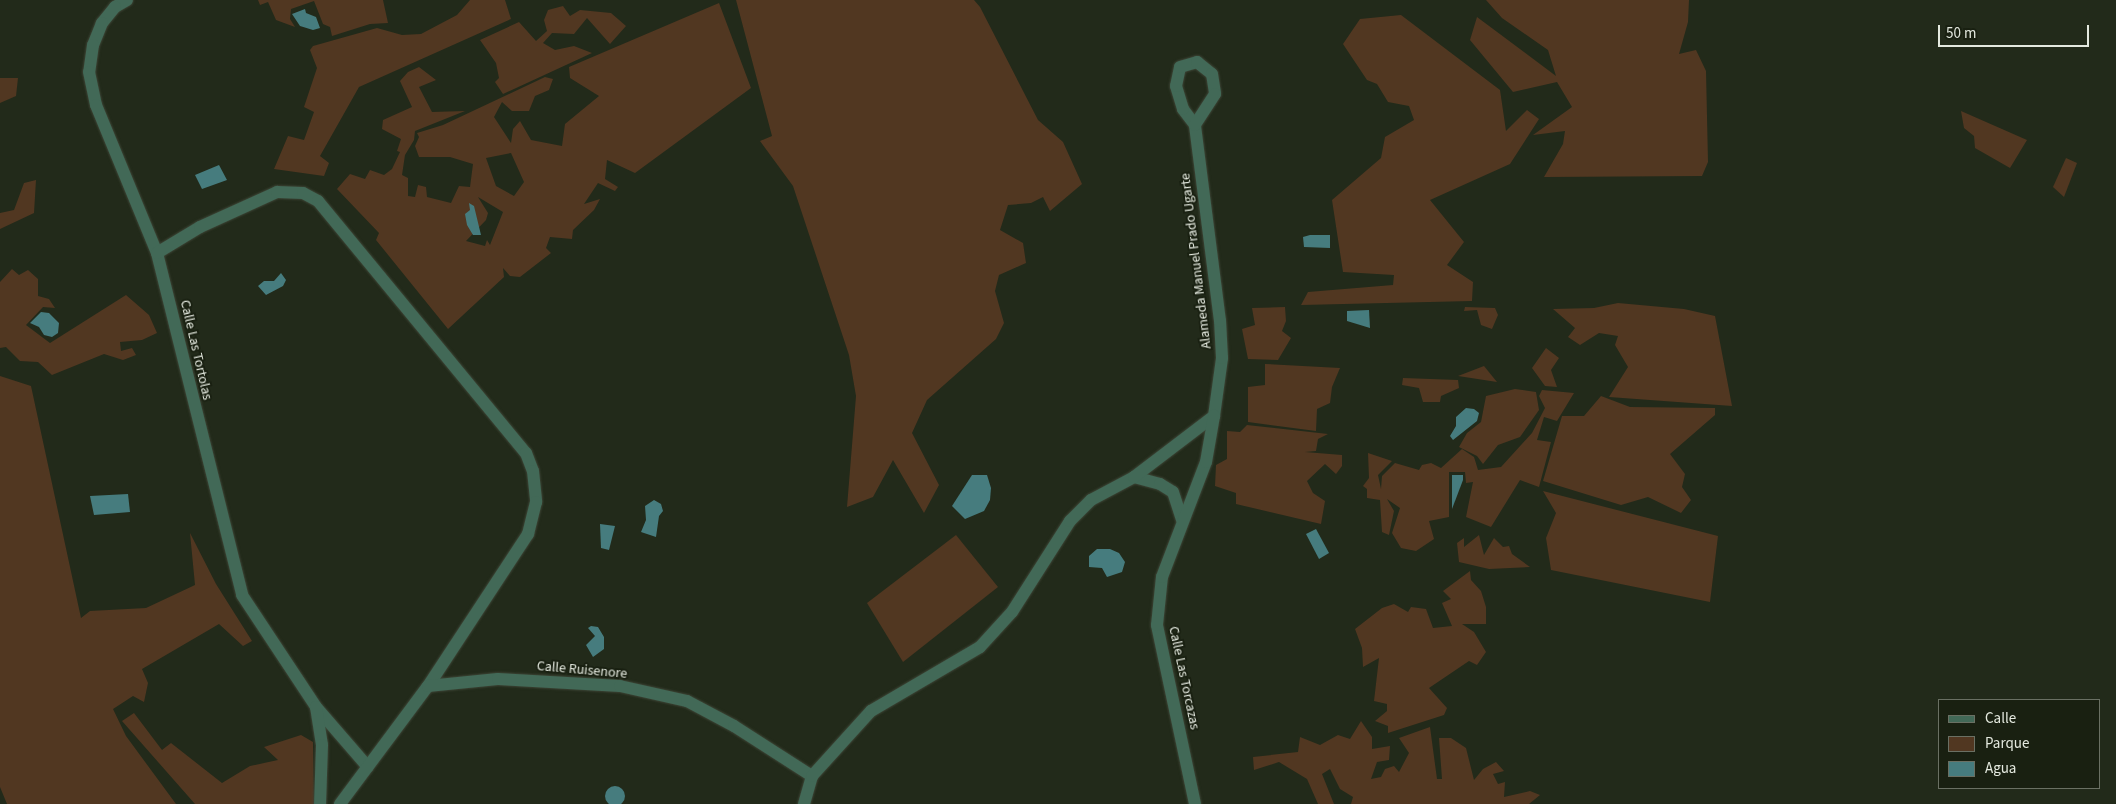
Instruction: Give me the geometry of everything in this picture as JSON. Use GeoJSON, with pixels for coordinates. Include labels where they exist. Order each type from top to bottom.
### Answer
{"type":"FeatureCollection","features":[{"type":"Feature","properties":{"kind":"street","name":"Calle Las Tortolas"},"geometry":{"type":"LineString","coordinates":[[127,0],[115,6],[102,22],[92,45],[89,72],[96,105],[158,253],[242,596],[316,707],[368,767]]}},
{"type":"Feature","properties":{"kind":"street"},"geometry":{"type":"LineString","coordinates":[[1197,62],[1212,74],[1214,94],[1195,125],[1183,109],[1176,86],[1180,67],[1197,62]]}},
{"type":"Feature","properties":{"kind":"street","name":"Alameda Manuel Prado Ugarte"},"geometry":{"type":"LineString","coordinates":[[1195,125],[1220,321],[1222,358],[1214,416]]}},
{"type":"Feature","properties":{"kind":"street"},"geometry":{"type":"LineString","coordinates":[[158,253],[200,227],[277,192],[303,193],[318,201],[526,453],[533,471],[536,502],[528,534],[428,686],[340,804]]}},
{"type":"Feature","properties":{"kind":"street"},"geometry":{"type":"LineString","coordinates":[[804,804],[812,776],[871,711],[980,647],[1012,612],[1070,521],[1090,500],[1134,477],[1214,416]]}},
{"type":"Feature","properties":{"kind":"street","name":"Calle Las Torcazas"},"geometry":{"type":"LineString","coordinates":[[1195,804],[1157,625],[1162,577],[1182,520],[1206,462],[1214,416]]}},
{"type":"Feature","properties":{"kind":"street"},"geometry":{"type":"LineString","coordinates":[[1134,477],[1160,484],[1173,492],[1182,520]]}},
{"type":"Feature","properties":{"kind":"street","name":"Calle Ruisenore"},"geometry":{"type":"LineString","coordinates":[[428,686],[498,679],[620,686],[687,701],[734,726],[812,776]]}},
{"type":"Feature","properties":{"kind":"street","name":"Calle Las Tortolas"},"geometry":{"type":"LineString","coordinates":[[316,707],[322,745],[320,804]]}},
{"type":"Feature","properties":{"kind":"green space"},"geometry":{"type":"Polygon","coordinates":[[[258,0],[383,0],[388,23],[370,24],[332,36],[330,27],[323,24],[314,1],[291,9],[290,19],[295,27],[276,20],[268,2],[260,5],[258,0]]]}},
{"type":"Feature","properties":{"kind":"green space"},"geometry":{"type":"Polygon","coordinates":[[[470,0],[505,0],[511,19],[359,87],[320,156],[329,163],[324,176],[274,169],[288,136],[304,140],[314,112],[304,107],[317,68],[310,50],[313,46],[377,28],[402,35],[421,34],[457,15],[470,0]]]}},
{"type":"Feature","properties":{"kind":"green space"},"geometry":{"type":"Polygon","coordinates":[[[736,0],[974,0],[980,7],[1038,120],[1063,142],[1082,184],[1050,211],[1043,197],[1031,203],[1008,205],[1000,230],[1023,243],[1026,263],[999,275],[995,291],[1004,323],[996,339],[927,400],[912,433],[939,485],[924,513],[893,460],[873,497],[847,507],[856,396],[849,355],[793,186],[760,141],[772,136],[736,0]]]}},
{"type":"Feature","properties":{"kind":"green space"},"geometry":{"type":"Polygon","coordinates":[[[1486,0],[1689,0],[1688,22],[1679,54],[1696,50],[1706,71],[1708,162],[1702,176],[1544,177],[1563,144],[1565,131],[1533,135],[1572,107],[1557,82],[1513,92],[1470,40],[1477,17],[1556,76],[1548,50],[1502,18],[1486,0]]]}},
{"type":"Feature","properties":{"kind":"green space"},"geometry":{"type":"Polygon","coordinates":[[[719,3],[751,88],[635,173],[607,160],[605,179],[618,187],[615,191],[598,183],[584,204],[600,199],[594,210],[573,230],[572,239],[550,237],[546,248],[551,253],[520,277],[510,276],[503,268],[504,277],[448,329],[376,240],[379,233],[337,189],[350,174],[365,179],[370,170],[384,175],[392,169],[400,152],[397,151],[401,139],[382,129],[383,120],[412,107],[400,81],[408,72],[419,67],[436,80],[419,87],[432,112],[465,111],[415,131],[414,140],[405,155],[402,175],[408,178],[408,196],[415,197],[418,185],[426,187],[427,197],[451,203],[459,186],[470,187],[473,164],[450,157],[419,157],[415,146],[419,137],[417,133],[443,125],[545,77],[553,79],[549,90],[535,96],[529,111],[512,111],[502,102],[494,117],[511,143],[513,129],[520,121],[531,140],[562,146],[565,124],[599,96],[570,78],[569,67],[719,3]],[[511,153],[486,158],[496,186],[514,196],[524,182],[511,153]],[[478,197],[488,213],[486,220],[466,241],[485,246],[487,240],[490,245],[503,212],[478,197]]]}},
{"type":"Feature","properties":{"kind":"green space"},"geometry":{"type":"Polygon","coordinates":[[[563,6],[570,16],[580,10],[611,13],[626,26],[610,44],[587,18],[574,34],[552,33],[543,43],[555,50],[574,46],[592,53],[503,94],[495,82],[499,78],[496,63],[480,40],[519,22],[536,41],[547,31],[544,20],[548,10],[563,6]]]}},
{"type":"Feature","properties":{"kind":"green space"},"geometry":{"type":"Polygon","coordinates":[[[1401,15],[1500,90],[1506,131],[1527,110],[1539,119],[1510,164],[1430,200],[1464,242],[1447,265],[1473,282],[1472,301],[1301,305],[1308,292],[1393,285],[1394,275],[1343,272],[1332,200],[1381,158],[1385,137],[1414,120],[1409,106],[1388,102],[1377,84],[1367,80],[1343,44],[1360,19],[1401,15]]]}},
{"type":"Feature","properties":{"kind":"green space"},"geometry":{"type":"Polygon","coordinates":[[[0,78],[18,78],[16,96],[0,103],[0,78]]]}},
{"type":"Feature","properties":{"kind":"green space"},"geometry":{"type":"Polygon","coordinates":[[[1961,111],[2027,140],[2010,168],[1975,148],[1974,136],[1964,128],[1961,111]]]}},
{"type":"Feature","properties":{"kind":"green space"},"geometry":{"type":"Polygon","coordinates":[[[2066,158],[2077,163],[2064,197],[2053,187],[2066,158]]]}},
{"type":"Feature","properties":{"kind":"green space"},"geometry":{"type":"Polygon","coordinates":[[[36,180],[34,213],[0,229],[0,213],[14,210],[24,183],[36,180]]]}},
{"type":"Feature","properties":{"kind":"green space"},"geometry":{"type":"Polygon","coordinates":[[[12,269],[19,275],[28,270],[38,279],[38,296],[49,299],[55,308],[43,307],[26,325],[50,343],[126,295],[149,315],[157,333],[142,340],[120,342],[121,351],[132,348],[136,355],[123,360],[104,354],[52,375],[38,362],[20,361],[6,347],[0,348],[0,282],[12,269]]]}},
{"type":"Feature","properties":{"kind":"green space"},"geometry":{"type":"Polygon","coordinates":[[[1618,303],[1684,309],[1715,316],[1732,406],[1609,397],[1628,367],[1615,345],[1618,336],[1599,333],[1580,345],[1568,337],[1575,328],[1553,309],[1594,308],[1618,303]]]}},
{"type":"Feature","properties":{"kind":"green space"},"geometry":{"type":"Polygon","coordinates":[[[1285,307],[1286,321],[1282,331],[1291,338],[1278,360],[1248,359],[1242,329],[1255,325],[1252,308],[1285,307]]]}},
{"type":"Feature","properties":{"kind":"green space"},"geometry":{"type":"Polygon","coordinates":[[[1465,307],[1495,308],[1498,315],[1492,329],[1481,325],[1477,310],[1464,311],[1465,307]]]}},
{"type":"Feature","properties":{"kind":"green space"},"geometry":{"type":"Polygon","coordinates":[[[1546,348],[1559,358],[1551,370],[1557,387],[1545,386],[1532,368],[1546,348]]]}},
{"type":"Feature","properties":{"kind":"green space"},"geometry":{"type":"Polygon","coordinates":[[[1265,364],[1340,368],[1332,387],[1330,403],[1317,409],[1316,431],[1248,422],[1248,387],[1265,385],[1265,364]]]}},
{"type":"Feature","properties":{"kind":"green space"},"geometry":{"type":"Polygon","coordinates":[[[1484,366],[1497,382],[1458,376],[1484,366]]]}},
{"type":"Feature","properties":{"kind":"green space"},"geometry":{"type":"Polygon","coordinates":[[[0,376],[31,386],[81,618],[90,611],[146,608],[195,585],[190,533],[216,584],[252,641],[243,646],[219,624],[142,669],[148,683],[144,702],[133,696],[113,709],[126,736],[176,804],[7,804],[0,787],[0,376]]]}},
{"type":"Feature","properties":{"kind":"green space"},"geometry":{"type":"Polygon","coordinates":[[[1403,378],[1458,380],[1459,388],[1441,396],[1440,402],[1423,402],[1419,388],[1402,385],[1403,378]]]}},
{"type":"Feature","properties":{"kind":"green space"},"geometry":{"type":"Polygon","coordinates":[[[1515,389],[1536,392],[1539,410],[1520,437],[1498,445],[1483,464],[1477,456],[1459,447],[1467,433],[1481,422],[1486,396],[1515,389]]]}},
{"type":"Feature","properties":{"kind":"green space"},"geometry":{"type":"Polygon","coordinates":[[[1542,390],[1574,393],[1557,421],[1544,417],[1537,440],[1551,442],[1539,487],[1520,480],[1491,527],[1466,517],[1473,482],[1466,483],[1465,472],[1449,472],[1449,517],[1429,521],[1434,539],[1416,551],[1401,548],[1392,533],[1400,508],[1387,499],[1394,511],[1389,535],[1382,532],[1380,500],[1367,498],[1367,489],[1363,486],[1369,478],[1368,453],[1392,461],[1378,475],[1381,489],[1382,476],[1395,463],[1419,470],[1422,465],[1431,463],[1441,468],[1462,449],[1474,457],[1478,470],[1501,467],[1532,433],[1545,408],[1539,396],[1542,390]]]}},
{"type":"Feature","properties":{"kind":"green space"},"geometry":{"type":"Polygon","coordinates":[[[1601,396],[1630,407],[1715,408],[1715,415],[1670,454],[1685,474],[1682,487],[1691,500],[1681,513],[1648,497],[1621,505],[1543,481],[1562,416],[1584,416],[1601,396]]]}},
{"type":"Feature","properties":{"kind":"green space"},"geometry":{"type":"Polygon","coordinates":[[[1247,425],[1328,434],[1318,439],[1316,451],[1305,452],[1342,455],[1342,466],[1336,474],[1325,464],[1307,481],[1313,493],[1325,501],[1321,524],[1236,504],[1236,493],[1215,486],[1216,465],[1227,459],[1227,431],[1240,432],[1247,425]]]}},
{"type":"Feature","properties":{"kind":"green space"},"geometry":{"type":"Polygon","coordinates":[[[1543,491],[1718,536],[1710,602],[1551,570],[1546,538],[1556,513],[1543,491]]]}},
{"type":"Feature","properties":{"kind":"green space"},"geometry":{"type":"Polygon","coordinates":[[[956,535],[998,587],[903,662],[867,603],[956,535]]]}},
{"type":"Feature","properties":{"kind":"green space"},"geometry":{"type":"Polygon","coordinates":[[[1479,535],[1484,555],[1494,538],[1503,547],[1509,546],[1512,554],[1530,567],[1489,569],[1459,562],[1457,543],[1464,538],[1464,547],[1479,535]]]}},
{"type":"Feature","properties":{"kind":"green space"},"geometry":{"type":"Polygon","coordinates":[[[1470,571],[1471,580],[1481,591],[1486,607],[1486,624],[1462,624],[1474,632],[1486,652],[1477,665],[1469,661],[1429,688],[1447,708],[1444,715],[1388,733],[1388,726],[1375,721],[1387,711],[1387,704],[1374,701],[1379,658],[1363,667],[1362,648],[1355,629],[1382,608],[1394,604],[1408,612],[1411,607],[1426,609],[1433,628],[1452,626],[1442,603],[1451,599],[1443,591],[1470,571]]]}},
{"type":"Feature","properties":{"kind":"green space"},"geometry":{"type":"Polygon","coordinates":[[[134,713],[162,750],[171,743],[222,783],[250,766],[278,760],[264,747],[301,735],[313,742],[314,804],[195,804],[122,721],[134,713]]]}},
{"type":"Feature","properties":{"kind":"green space"},"geometry":{"type":"Polygon","coordinates":[[[1361,721],[1372,737],[1372,749],[1390,746],[1389,760],[1377,762],[1371,779],[1381,777],[1385,769],[1394,766],[1399,772],[1409,753],[1399,738],[1430,727],[1437,779],[1442,779],[1439,738],[1451,738],[1466,748],[1474,780],[1483,769],[1496,762],[1504,771],[1493,774],[1498,784],[1505,782],[1504,797],[1530,791],[1540,795],[1529,804],[1351,804],[1353,797],[1340,789],[1330,769],[1322,774],[1334,804],[1318,804],[1307,779],[1279,762],[1254,770],[1253,757],[1298,752],[1300,737],[1320,745],[1338,735],[1350,739],[1361,721]]]}},
{"type":"Feature","properties":{"kind":"water"},"geometry":{"type":"Polygon","coordinates":[[[305,9],[306,13],[316,17],[320,28],[313,30],[300,26],[292,14],[305,9]]]}},
{"type":"Feature","properties":{"kind":"water"},"geometry":{"type":"Polygon","coordinates":[[[219,165],[227,180],[202,189],[195,175],[219,165]]]}},
{"type":"Feature","properties":{"kind":"water"},"geometry":{"type":"Polygon","coordinates":[[[469,203],[474,206],[481,235],[473,235],[467,225],[465,214],[470,210],[469,203]]]}},
{"type":"Feature","properties":{"kind":"water"},"geometry":{"type":"Polygon","coordinates":[[[1330,235],[1330,248],[1304,247],[1303,237],[1330,235]]]}},
{"type":"Feature","properties":{"kind":"water"},"geometry":{"type":"Polygon","coordinates":[[[281,273],[286,280],[283,286],[266,295],[258,286],[264,281],[274,281],[281,273]]]}},
{"type":"Feature","properties":{"kind":"water"},"geometry":{"type":"Polygon","coordinates":[[[1369,310],[1370,328],[1347,321],[1347,311],[1369,310]]]}},
{"type":"Feature","properties":{"kind":"water"},"geometry":{"type":"Polygon","coordinates":[[[41,312],[49,313],[59,323],[58,333],[52,337],[44,335],[39,327],[30,323],[41,312]]]}},
{"type":"Feature","properties":{"kind":"water"},"geometry":{"type":"Polygon","coordinates":[[[1466,408],[1474,409],[1479,413],[1477,421],[1453,440],[1450,436],[1456,426],[1456,417],[1466,408]]]}},
{"type":"Feature","properties":{"kind":"water"},"geometry":{"type":"Polygon","coordinates":[[[972,475],[987,475],[991,488],[990,500],[984,511],[965,519],[952,506],[972,475]]]}},
{"type":"Feature","properties":{"kind":"water"},"geometry":{"type":"Polygon","coordinates":[[[1452,475],[1463,475],[1463,480],[1452,509],[1452,475]]]}},
{"type":"Feature","properties":{"kind":"water"},"geometry":{"type":"Polygon","coordinates":[[[128,494],[130,512],[94,515],[90,496],[128,494]]]}},
{"type":"Feature","properties":{"kind":"water"},"geometry":{"type":"Polygon","coordinates":[[[654,500],[661,504],[663,511],[659,516],[656,537],[641,532],[646,520],[645,506],[654,500]]]}},
{"type":"Feature","properties":{"kind":"water"},"geometry":{"type":"Polygon","coordinates":[[[600,524],[615,526],[609,550],[601,548],[600,524]]]}},
{"type":"Feature","properties":{"kind":"water"},"geometry":{"type":"Polygon","coordinates":[[[1316,529],[1329,553],[1319,559],[1306,534],[1316,529]]]}},
{"type":"Feature","properties":{"kind":"water"},"geometry":{"type":"Polygon","coordinates":[[[1097,549],[1110,549],[1119,553],[1125,562],[1122,572],[1107,577],[1102,568],[1089,567],[1089,556],[1097,549]]]}},
{"type":"Feature","properties":{"kind":"water"},"geometry":{"type":"Polygon","coordinates":[[[591,626],[598,627],[604,637],[604,649],[593,657],[586,645],[595,636],[588,628],[591,626]]]}},
{"type":"Feature","properties":{"kind":"water"},"geometry":{"type":"Polygon","coordinates":[[[611,787],[619,787],[624,792],[624,800],[619,805],[611,805],[606,800],[606,792],[611,787]]]}}]}
